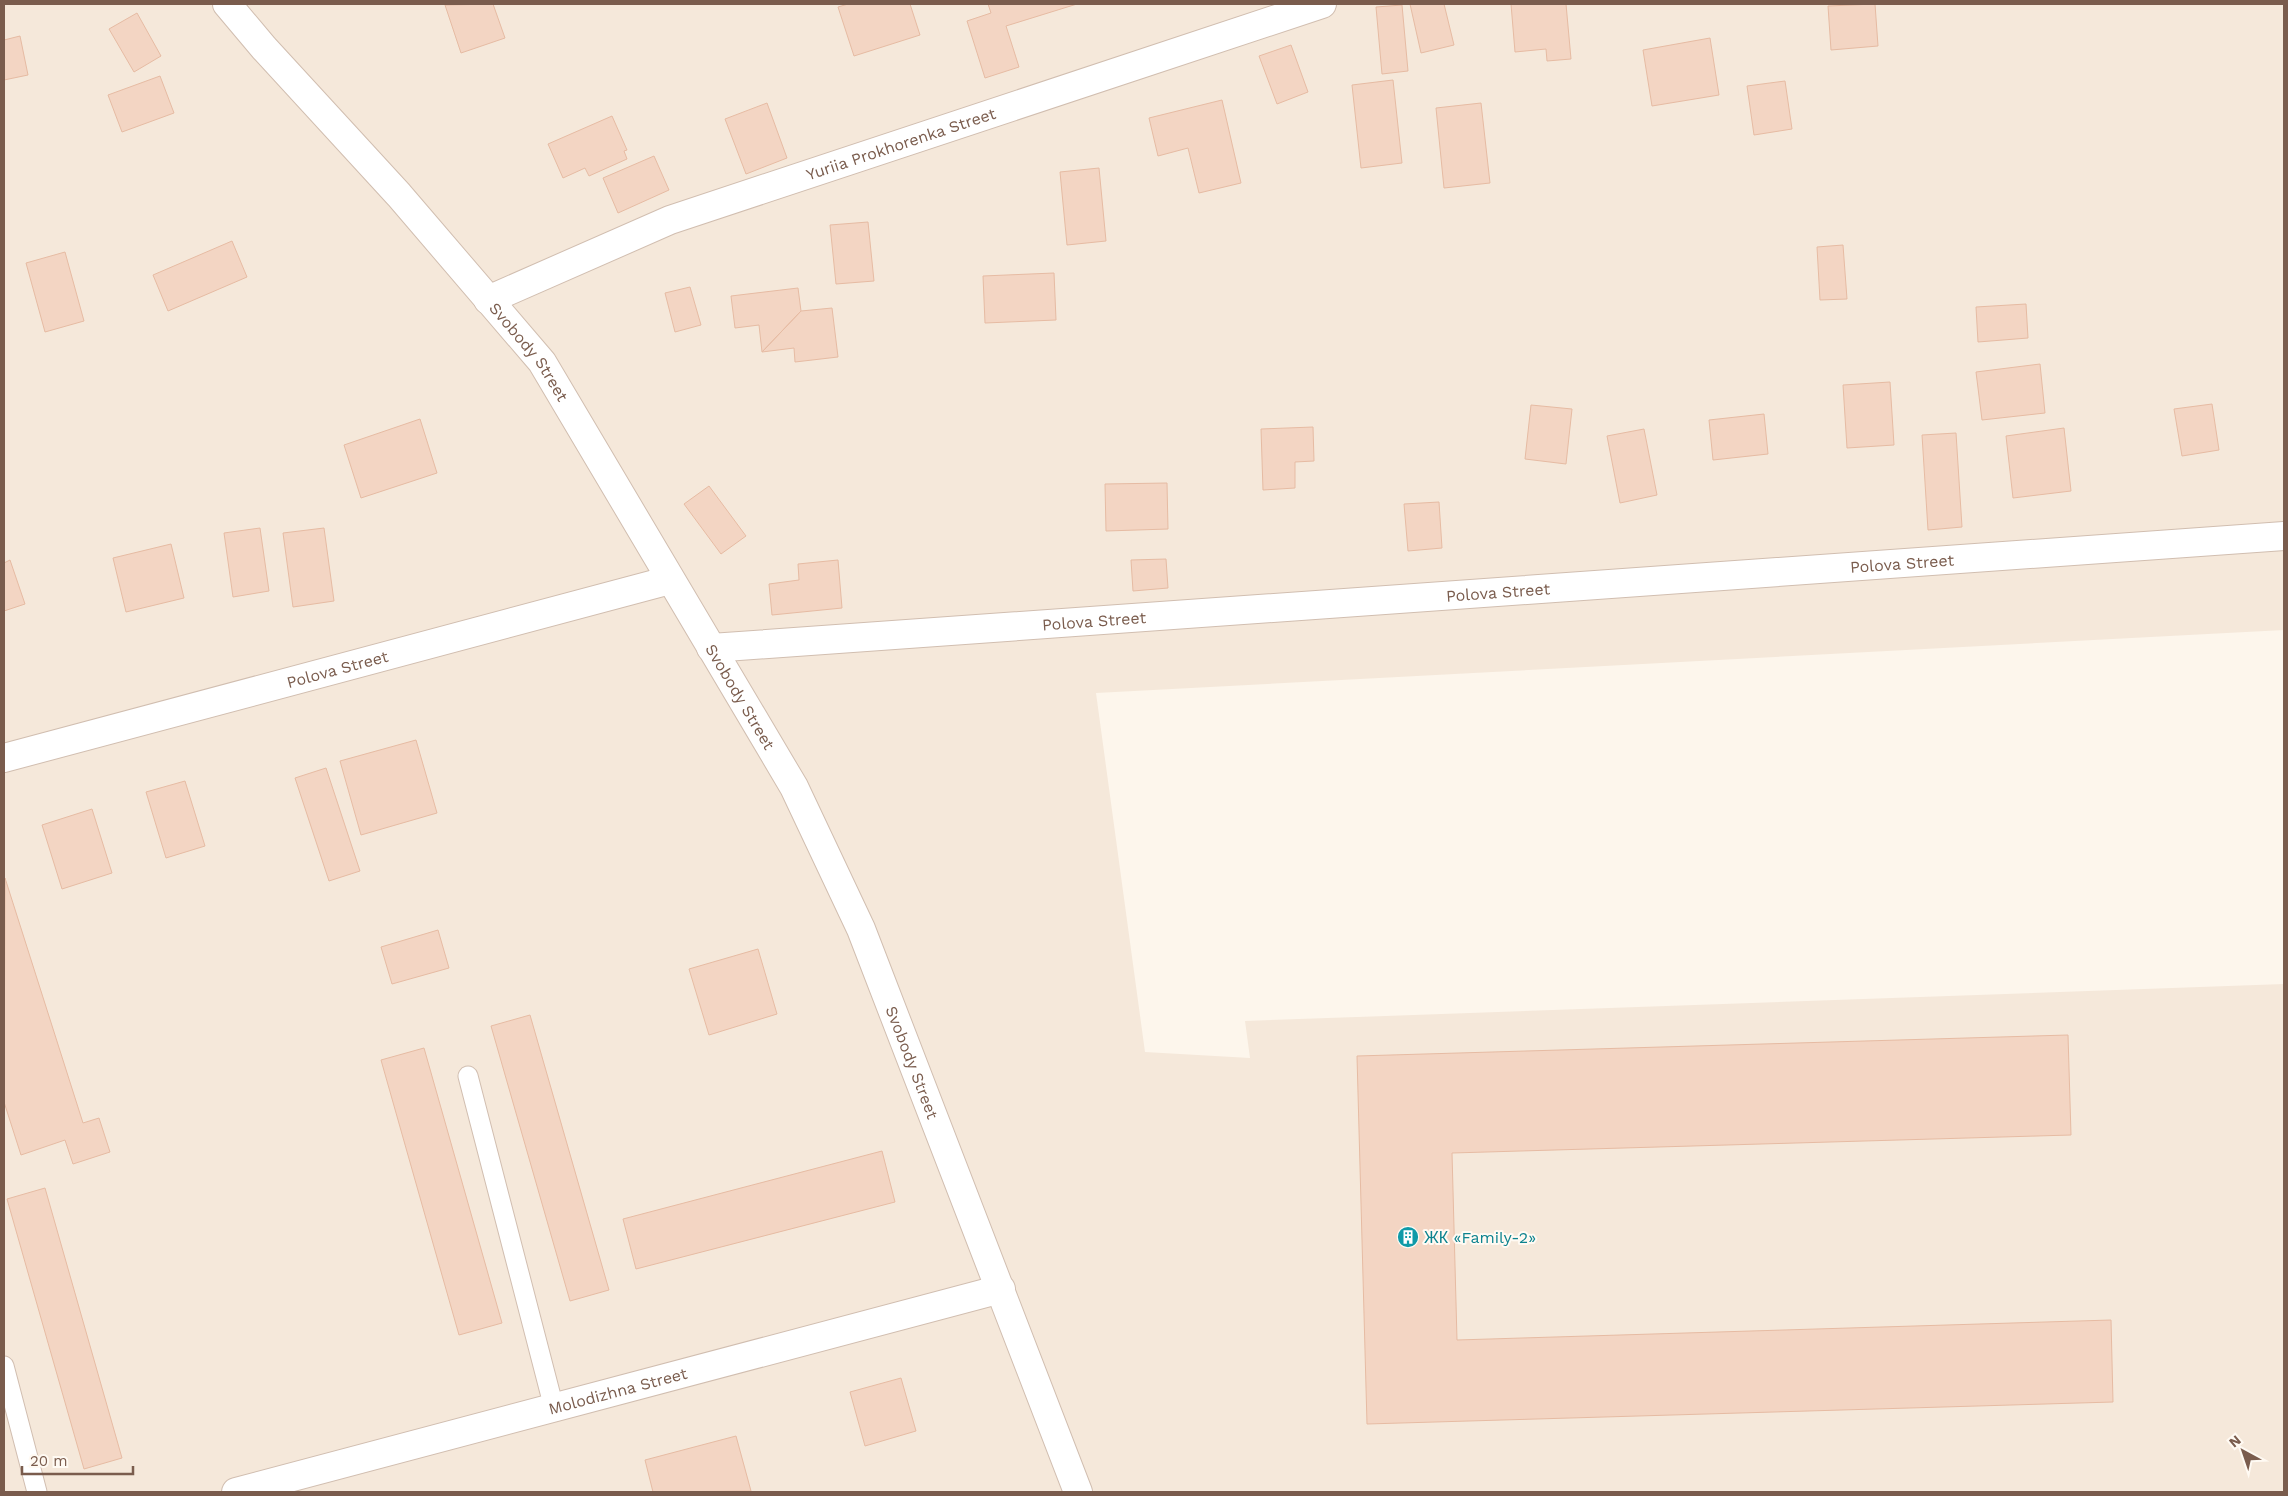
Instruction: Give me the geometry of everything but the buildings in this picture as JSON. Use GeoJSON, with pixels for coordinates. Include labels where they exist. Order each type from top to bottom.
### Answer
{"type":"FeatureCollection","features":[{"type":"Feature","properties":{"kind":"street","name":"Svobody Street"},"geometry":{"type":"LineString","coordinates":[[227,4],[264,48],[399,195],[542,362],[794,787],[861,929],[1078,1492]]}},
{"type":"Feature","properties":{"kind":"street","name":"Yuriia Prokhorenka Street"},"geometry":{"type":"LineString","coordinates":[[488,300],[670,220],[1322,4]]}},
{"type":"Feature","properties":{"kind":"street","name":"Polova Street"},"geometry":{"type":"LineString","coordinates":[[711,648],[2284,536]]}},
{"type":"Feature","properties":{"kind":"street","name":"Polova Street"},"geometry":{"type":"LineString","coordinates":[[4,758],[670,580]]}},
{"type":"Feature","properties":{"kind":"street","name":"Molodizhna Street"},"geometry":{"type":"LineString","coordinates":[[236,1492],[1001,1289]]}},
{"type":"Feature","properties":{"kind":"lane"},"geometry":{"type":"LineString","coordinates":[[468,1076],[554,1408]]}},
{"type":"Feature","properties":{"kind":"lane"},"geometry":{"type":"LineString","coordinates":[[4,1366],[37,1492]]}},
{"type":"Feature","properties":{"kind":"shaded area"},"geometry":{"type":"Polygon","coordinates":[[[4,4],[2284,4],[2284,630],[1096,693],[1145,1052],[1250,1058],[1245,1021],[2284,984],[2284,1492],[4,1492],[4,4]]]}},
{"type":"Feature","properties":{"kind":"place","name":"ЖК «Family-2»"},"geometry":{"type":"Point","coordinates":[1408,1237]}}]}
